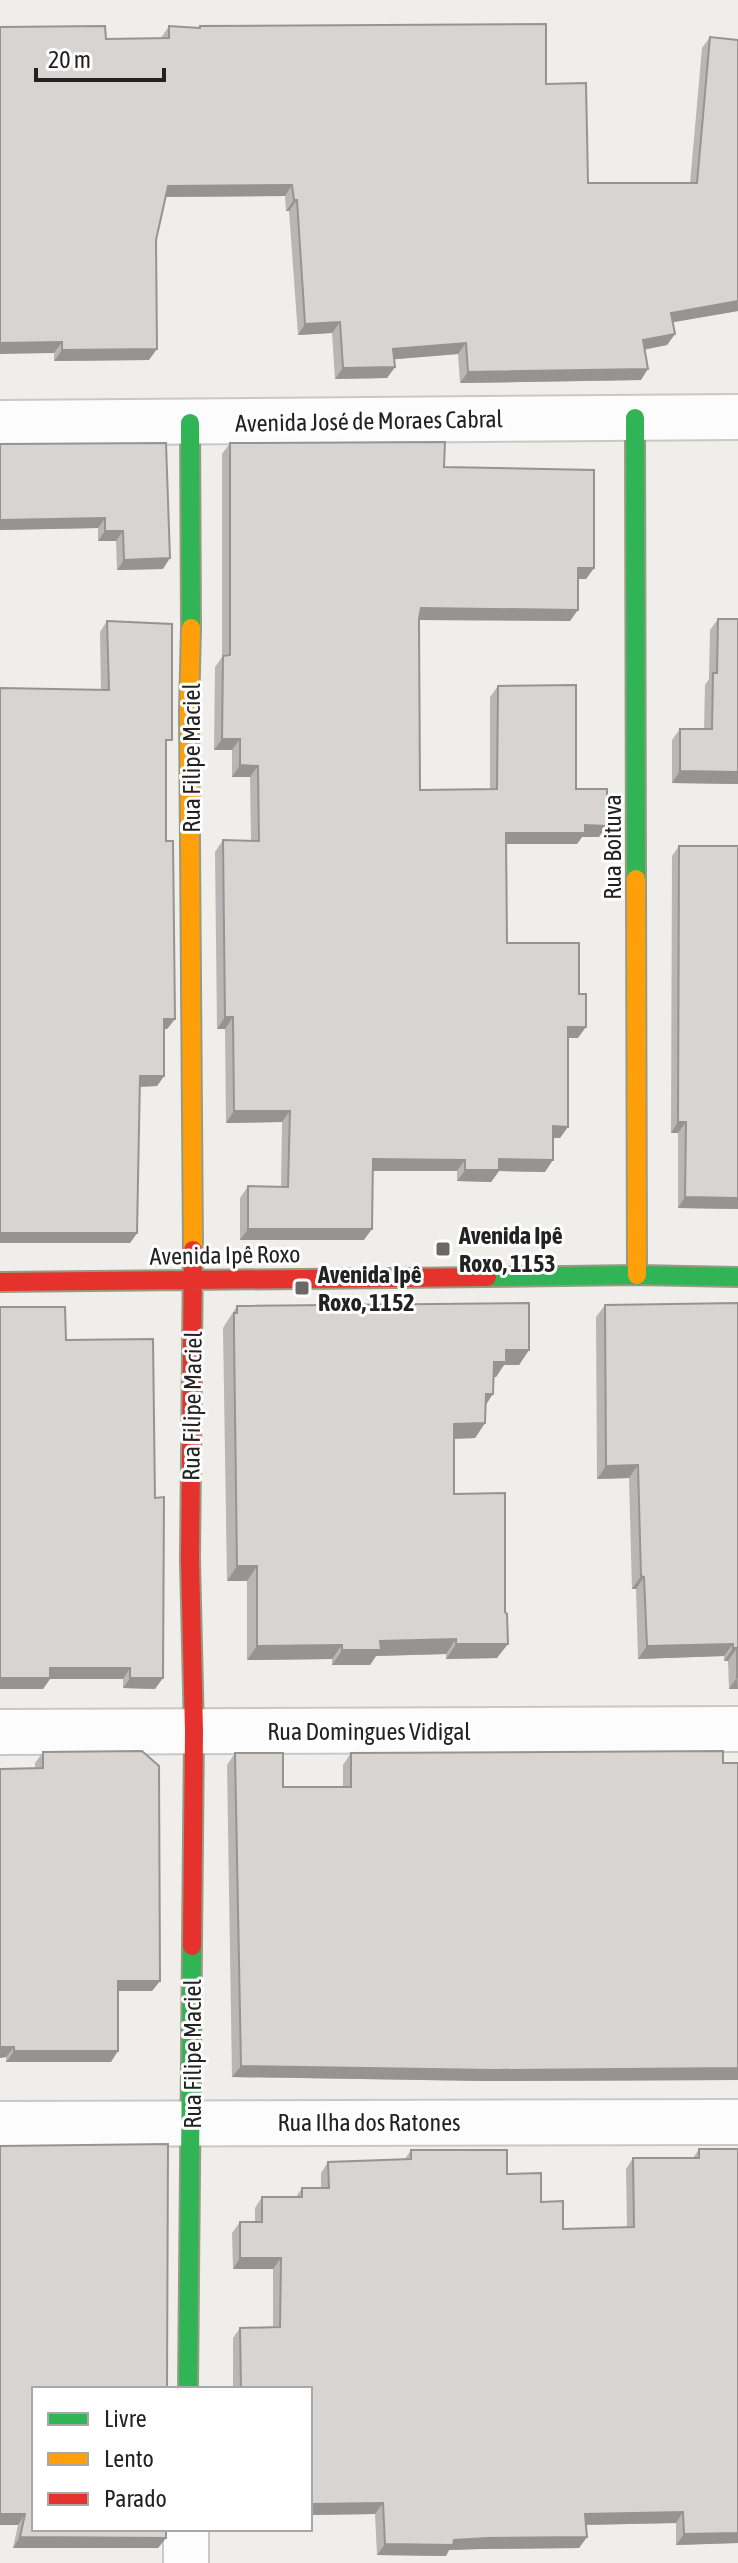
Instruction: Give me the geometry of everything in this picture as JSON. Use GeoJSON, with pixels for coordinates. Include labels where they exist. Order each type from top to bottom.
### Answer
{"type":"FeatureCollection","features":[{"type":"Feature","properties":{"kind":"street","name":"Avenida José de Moraes Cabral"},"geometry":{"type":"LineString","coordinates":[[0,423],[738,417]]}},
{"type":"Feature","properties":{"kind":"street","name":"Rua Boituva"},"geometry":{"type":"LineString","coordinates":[[635,418],[637,1275]]}},
{"type":"Feature","properties":{"kind":"street","name":"Rua Filipe Maciel"},"geometry":{"type":"LineString","coordinates":[[188,2387],[194,1732],[190,1560],[193,1280],[190,423]]}},
{"type":"Feature","properties":{"kind":"street","name":"Avenida Ipê Roxo"},"geometry":{"type":"LineString","coordinates":[[0,1282],[637,1275],[738,1277]]}},
{"type":"Feature","properties":{"kind":"street","name":"Rua Domingues Vidigal"},"geometry":{"type":"LineString","coordinates":[[0,1732],[738,1729]]}},
{"type":"Feature","properties":{"kind":"street","name":"Rua Ilha dos Ratones"},"geometry":{"type":"LineString","coordinates":[[0,2124],[738,2122]]}},
{"type":"Feature","properties":{"kind":"street"},"geometry":{"type":"LineString","coordinates":[[186,2531],[186,2563]]}},
{"type":"Feature","properties":{"kind":"building"},"geometry":{"type":"Polygon","coordinates":[[[546,24],[546,84],[586,83],[588,183],[697,183],[710,37],[738,40],[738,301],[671,313],[675,334],[643,340],[648,369],[468,372],[466,343],[393,349],[395,367],[343,368],[340,322],[305,324],[297,200],[294,200],[292,185],[168,186],[156,240],[157,349],[62,350],[62,342],[0,343],[0,27],[105,26],[106,39],[169,38],[169,26],[546,24]]]}},
{"type":"Feature","properties":{"kind":"building"},"geometry":{"type":"Polygon","coordinates":[[[445,442],[444,467],[594,470],[594,568],[578,568],[578,610],[421,608],[419,619],[420,790],[497,789],[498,686],[576,685],[576,789],[607,789],[607,826],[585,825],[585,833],[506,833],[507,943],[579,943],[579,994],[586,994],[586,1027],[568,1027],[568,1127],[553,1126],[553,1160],[499,1159],[499,1170],[465,1170],[465,1160],[373,1159],[372,1229],[248,1229],[248,1186],[288,1187],[290,1111],[234,1111],[233,1017],[225,1017],[223,840],[259,841],[258,766],[240,765],[240,739],[222,739],[223,656],[230,655],[230,443],[445,442]]]}},
{"type":"Feature","properties":{"kind":"building"},"geometry":{"type":"Polygon","coordinates":[[[166,443],[170,558],[124,560],[123,531],[105,531],[105,518],[0,520],[0,444],[166,443]]]}},
{"type":"Feature","properties":{"kind":"building"},"geometry":{"type":"Polygon","coordinates":[[[718,619],[738,619],[738,772],[680,771],[680,729],[712,729],[718,619]]]}},
{"type":"Feature","properties":{"kind":"building"},"geometry":{"type":"Polygon","coordinates":[[[107,621],[172,624],[172,740],[166,740],[166,841],[173,841],[175,1019],[164,1019],[164,1076],[140,1076],[137,1233],[0,1233],[0,688],[109,690],[107,621]]]}},
{"type":"Feature","properties":{"kind":"building"},"geometry":{"type":"Polygon","coordinates":[[[679,846],[738,846],[738,1198],[685,1197],[686,1122],[678,1122],[679,846]]]}},
{"type":"Feature","properties":{"kind":"building"},"geometry":{"type":"Polygon","coordinates":[[[529,1303],[529,1350],[506,1350],[506,1362],[494,1362],[493,1394],[486,1394],[485,1423],[454,1424],[454,1494],[505,1493],[508,1644],[456,1644],[456,1639],[380,1641],[381,1650],[342,1650],[342,1645],[257,1646],[257,1566],[237,1566],[234,1313],[237,1313],[237,1306],[529,1303]]]}},
{"type":"Feature","properties":{"kind":"building"},"geometry":{"type":"Polygon","coordinates":[[[738,1303],[737,1677],[737,1648],[733,1648],[733,1644],[647,1646],[644,1577],[641,1576],[638,1465],[606,1466],[605,1305],[738,1303]]]}},
{"type":"Feature","properties":{"kind":"building"},"geometry":{"type":"Polygon","coordinates":[[[0,1307],[65,1307],[66,1340],[153,1339],[155,1498],[164,1497],[163,1678],[130,1678],[130,1668],[50,1668],[50,1678],[0,1678],[0,1307]]]}},
{"type":"Feature","properties":{"kind":"building"},"geometry":{"type":"Polygon","coordinates":[[[142,1751],[159,1766],[160,1981],[118,1981],[118,2051],[14,2051],[14,2047],[0,2047],[0,1769],[43,1768],[43,1752],[142,1751]]]}},
{"type":"Feature","properties":{"kind":"building"},"geometry":{"type":"Polygon","coordinates":[[[723,1751],[723,1763],[738,1763],[738,2068],[493,2070],[241,2066],[235,1753],[283,1753],[283,1787],[351,1787],[351,1753],[723,1751]]]}},
{"type":"Feature","properties":{"kind":"building"},"geometry":{"type":"Polygon","coordinates":[[[168,2144],[167,2387],[32,2387],[32,2531],[166,2531],[166,2538],[20,2537],[25,2514],[0,2514],[0,2146],[168,2144]]]}},
{"type":"Feature","properties":{"kind":"building"},"geometry":{"type":"Polygon","coordinates":[[[699,2149],[738,2149],[738,2533],[684,2534],[683,2512],[585,2514],[587,2537],[454,2540],[453,2545],[385,2544],[383,2503],[312,2504],[312,2387],[241,2387],[240,2328],[280,2327],[281,2258],[240,2258],[240,2222],[262,2222],[262,2197],[302,2197],[302,2188],[329,2188],[328,2162],[411,2159],[411,2150],[507,2150],[507,2174],[541,2173],[541,2202],[563,2201],[563,2229],[634,2227],[633,2158],[699,2158],[699,2149]]]}},
{"type":"Feature","properties":{"kind":"traffic: fast"},"geometry":{"type":"LineString","coordinates":[[635,418],[636,879]]}},
{"type":"Feature","properties":{"kind":"traffic: fast"},"geometry":{"type":"LineString","coordinates":[[190,423],[191,628]]}},
{"type":"Feature","properties":{"kind":"traffic: fast"},"geometry":{"type":"LineString","coordinates":[[487,1277],[738,1277]]}},
{"type":"Feature","properties":{"kind":"traffic: fast"},"geometry":{"type":"LineString","coordinates":[[188,2387],[192,1946]]}},
{"type":"Feature","properties":{"kind":"traffic: slow"},"geometry":{"type":"LineString","coordinates":[[191,628],[193,1250]]}},
{"type":"Feature","properties":{"kind":"traffic: slow"},"geometry":{"type":"LineString","coordinates":[[636,879],[637,1275]]}},
{"type":"Feature","properties":{"kind":"traffic: jam"},"geometry":{"type":"LineString","coordinates":[[192,1946],[194,1732],[190,1560],[193,1250]]}},
{"type":"Feature","properties":{"kind":"traffic: jam"},"geometry":{"type":"LineString","coordinates":[[0,1282],[487,1277]]}},
{"type":"Feature","properties":{"kind":"place","name":"Avenida Ipê Roxo, 1153"},"geometry":{"type":"Point","coordinates":[443,1249]}},
{"type":"Feature","properties":{"kind":"place","name":"Avenida Ipê Roxo, 1152"},"geometry":{"type":"Point","coordinates":[302,1288]}}]}
